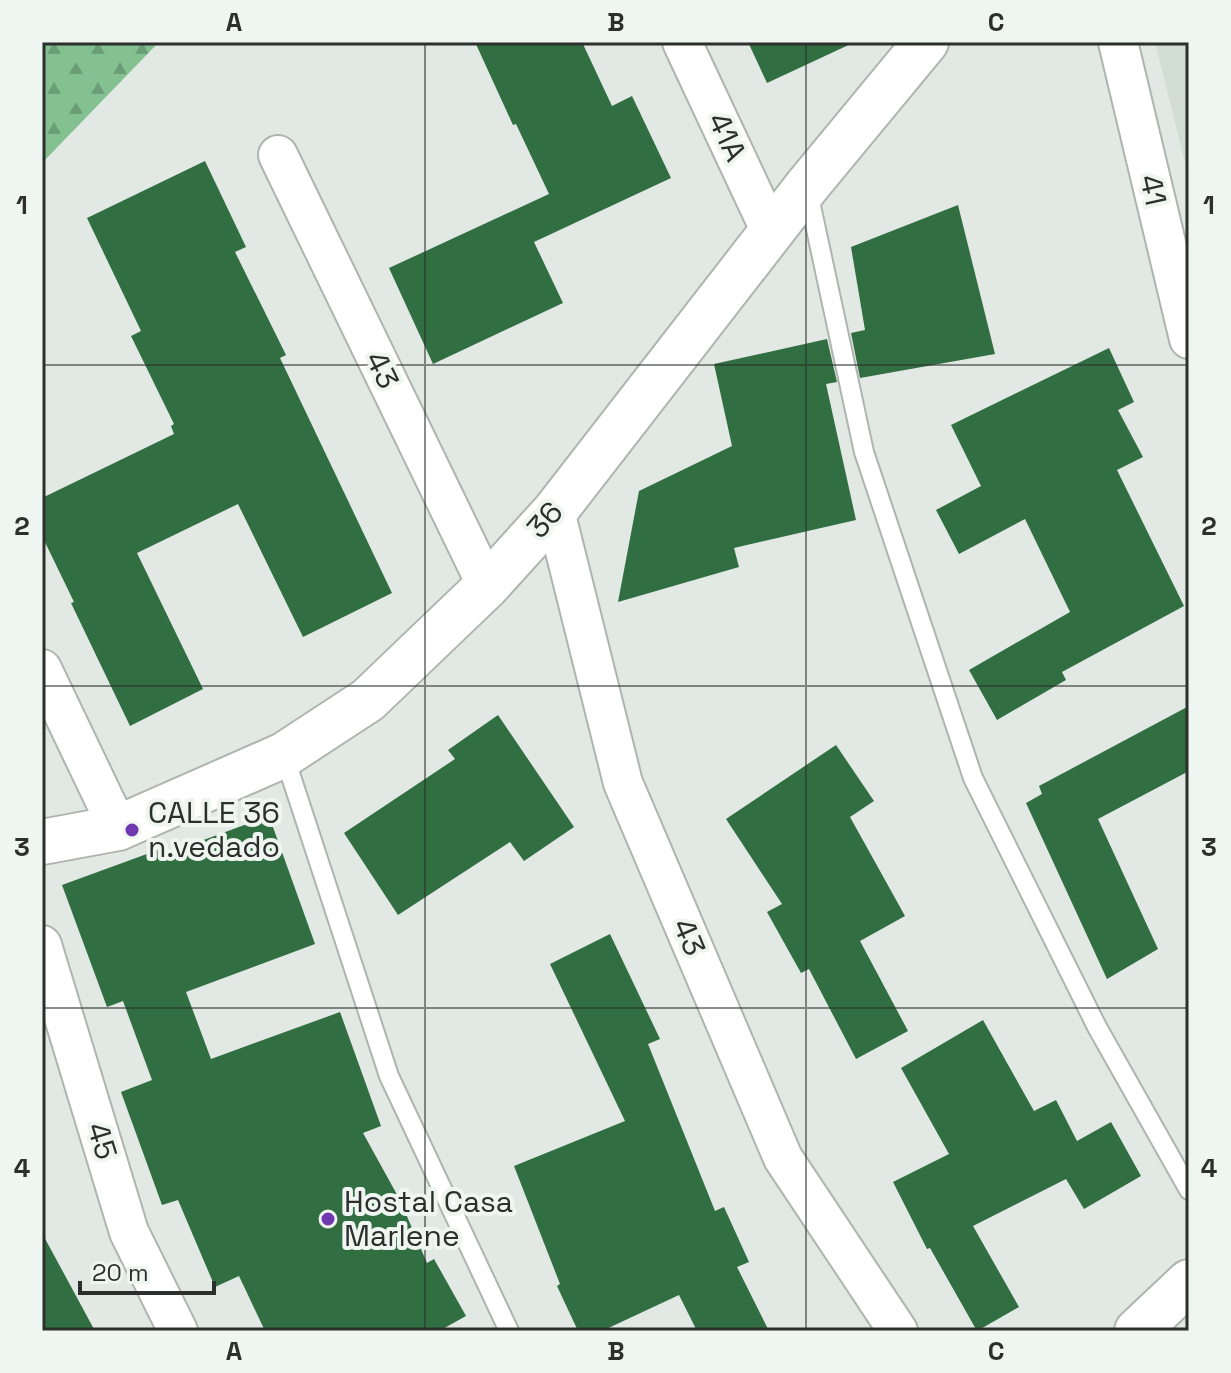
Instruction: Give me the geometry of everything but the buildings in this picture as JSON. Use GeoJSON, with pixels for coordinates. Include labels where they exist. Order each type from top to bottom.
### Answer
{"type":"FeatureCollection","features":[{"type":"Feature","properties":{"kind":"street","name":"41A"},"geometry":{"type":"LineString","coordinates":[[682,42],[771,232]]}},
{"type":"Feature","properties":{"kind":"street","name":"36"},"geometry":{"type":"LineString","coordinates":[[42,842],[118,828],[284,755],[368,700],[487,586],[555,511],[807,186],[926,42]]}},
{"type":"Feature","properties":{"kind":"street","name":"41"},"geometry":{"type":"LineString","coordinates":[[1118,42],[1189,339]]}},
{"type":"Feature","properties":{"kind":"street","name":"43"},"geometry":{"type":"LineString","coordinates":[[278,155],[487,586]]}},
{"type":"Feature","properties":{"kind":"street","name":"43"},"geometry":{"type":"LineString","coordinates":[[555,511],[623,783],[783,1158],[898,1331]]}},
{"type":"Feature","properties":{"kind":"street"},"geometry":{"type":"LineString","coordinates":[[42,669],[118,828]]}},
{"type":"Feature","properties":{"kind":"street","name":"45"},"geometry":{"type":"LineString","coordinates":[[42,945],[129,1232],[178,1331]]}},
{"type":"Feature","properties":{"kind":"street"},"geometry":{"type":"LineString","coordinates":[[1137,1331],[1189,1282]]}},
{"type":"Feature","properties":{"kind":"lane"},"geometry":{"type":"LineString","coordinates":[[807,186],[864,452],[973,778],[1097,1027],[1189,1190]]}},
{"type":"Feature","properties":{"kind":"lane"},"geometry":{"type":"LineString","coordinates":[[284,755],[389,1076],[509,1331]]}},
{"type":"Feature","properties":{"kind":"shaded area"},"geometry":{"type":"Polygon","coordinates":[[[1155,42],[1189,42],[1189,179],[1155,42]]]}},
{"type":"Feature","properties":{"kind":"green space"},"geometry":{"type":"Polygon","coordinates":[[[42,42],[159,42],[42,163],[42,42]]]}},
{"type":"Feature","properties":{"kind":"place","name":"CALLE 36 n.vedado"},"geometry":{"type":"Point","coordinates":[132,830]}},
{"type":"Feature","properties":{"kind":"place","name":"Hostal Casa Marlene"},"geometry":{"type":"Point","coordinates":[328,1219]}}]}
